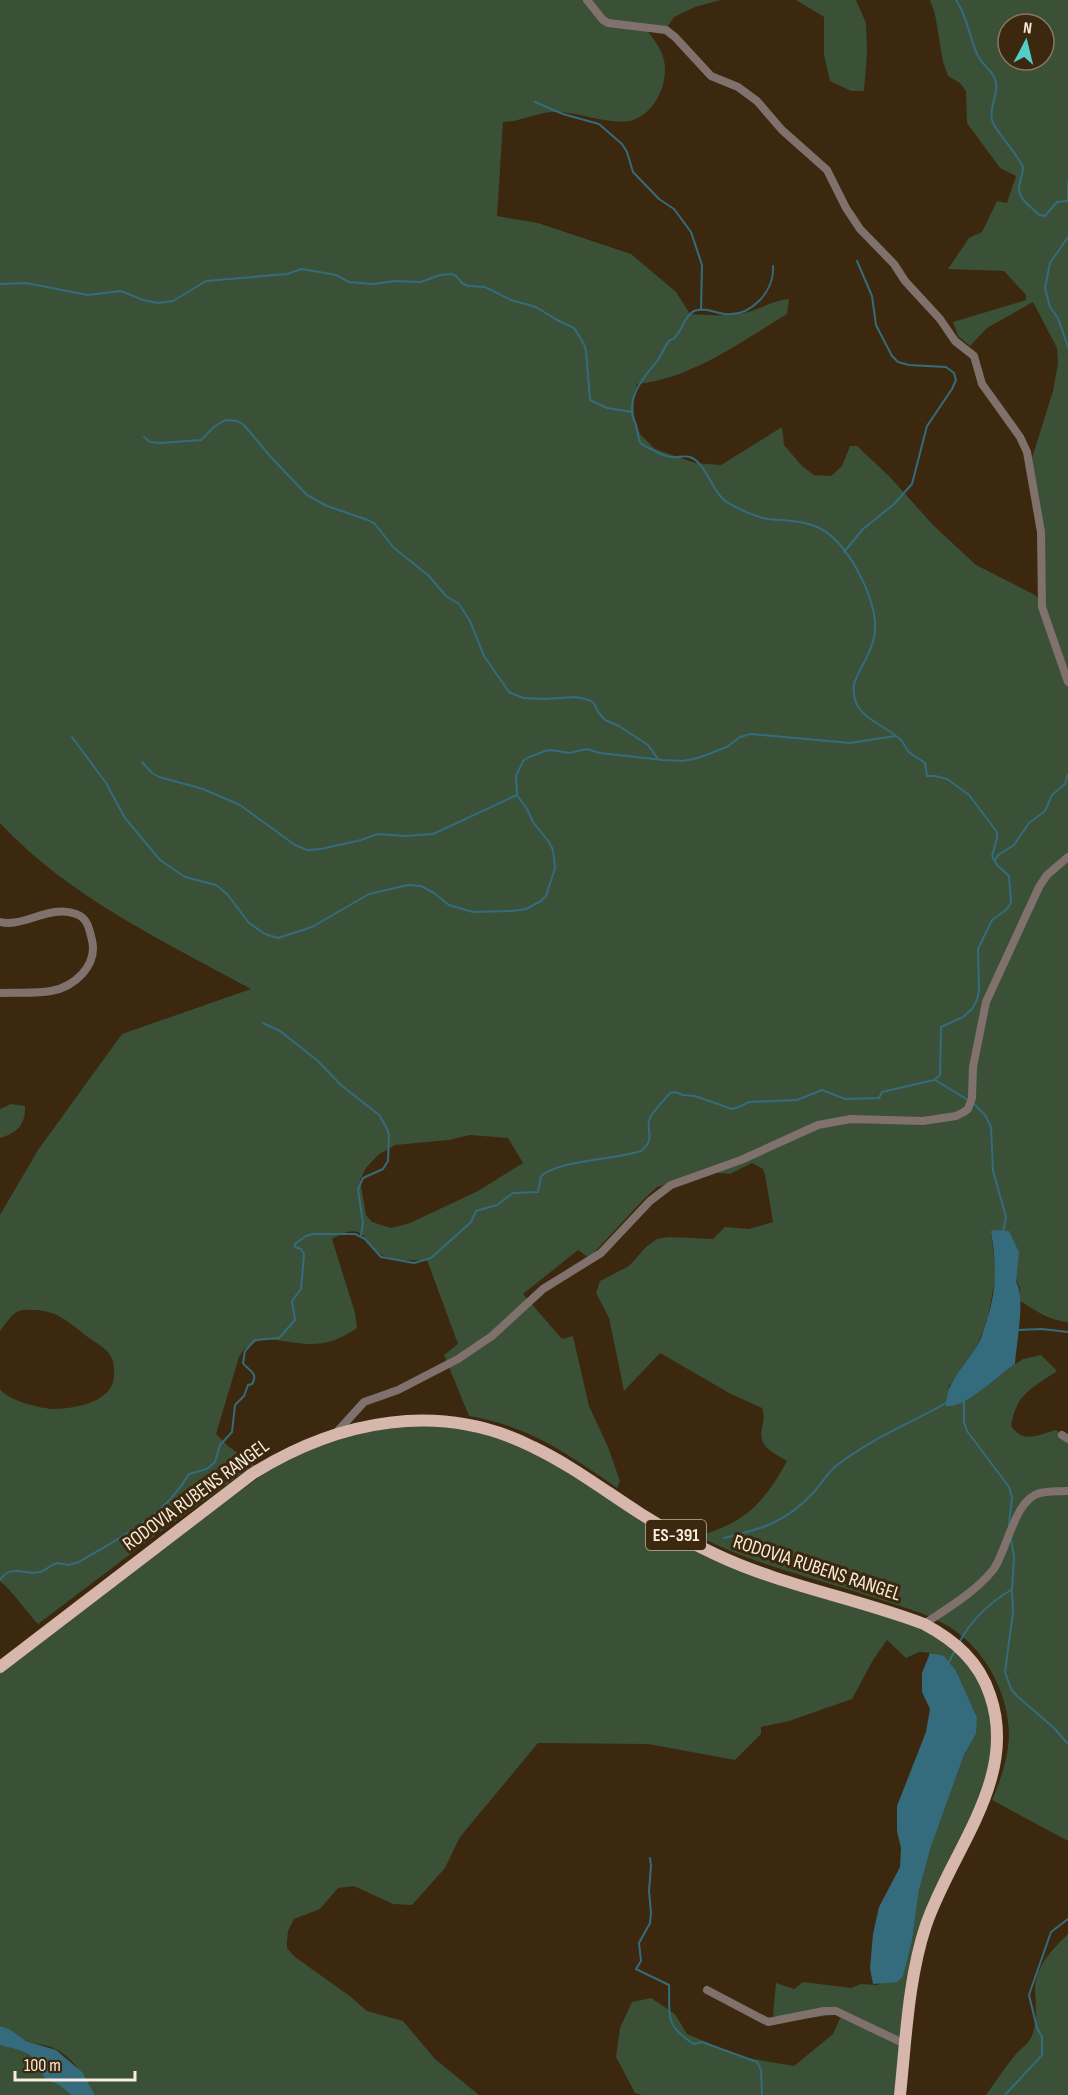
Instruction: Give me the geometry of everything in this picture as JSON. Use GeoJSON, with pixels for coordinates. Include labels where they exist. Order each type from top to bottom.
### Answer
{"type":"FeatureCollection","features":[{"type":"Feature","properties":{"kind":"main road","name":"RODOVIA RUBENS RANGEL"},"geometry":{"type":"LineString","coordinates":[[0,1668],[252,1474],[297,1448],[336,1433],[383,1423],[421,1421],[464,1424],[495,1432],[531,1446],[551,1456],[678,1536],[719,1556],[752,1570],[924,1624],[954,1642],[973,1662],[988,1688],[999,1732],[996,1765],[989,1789],[944,1879],[926,1926],[913,1980],[900,2095]]}},
{"type":"Feature","properties":{"kind":"street"},"geometry":{"type":"LineString","coordinates":[[587,0],[608,23],[659,28],[671,32],[711,76],[738,87],[757,101],[782,130],[827,170],[846,208],[860,229],[894,264],[905,282],[940,318],[955,341],[974,356],[982,384],[1020,437],[1027,452],[1041,532],[1042,607],[1068,682]]}},
{"type":"Feature","properties":{"kind":"street"},"geometry":{"type":"LineString","coordinates":[[336,1433],[364,1402],[398,1390],[458,1359],[492,1336],[543,1289],[601,1253],[650,1200],[671,1185],[741,1160],[818,1125],[851,1119],[923,1121],[956,1116],[968,1109],[972,1098],[977,1036],[986,1002],[1039,887],[1047,875],[1068,857]]}},
{"type":"Feature","properties":{"kind":"street"},"geometry":{"type":"LineString","coordinates":[[0,922],[9,923],[60,911],[70,912],[83,917],[88,924],[93,944],[88,969],[81,976],[59,988],[50,991],[0,993]]}},
{"type":"Feature","properties":{"kind":"street"},"geometry":{"type":"LineString","coordinates":[[924,1624],[968,1595],[987,1577],[998,1563],[1009,1533],[1028,1501],[1040,1493],[1068,1491]]}},
{"type":"Feature","properties":{"kind":"street"},"geometry":{"type":"LineString","coordinates":[[707,1990],[768,2022],[824,2011],[836,2011],[905,2044]]}},
{"type":"Feature","properties":{"kind":"green space"},"geometry":{"type":"Polygon","coordinates":[[[0,0],[721,0],[695,7],[674,17],[666,29],[641,24],[660,50],[665,64],[665,74],[660,94],[647,111],[639,117],[622,122],[550,112],[503,122],[497,216],[538,223],[631,254],[676,292],[690,314],[741,314],[789,299],[787,314],[734,347],[697,367],[658,380],[637,384],[633,399],[635,421],[640,434],[655,449],[695,463],[721,465],[782,427],[784,445],[802,466],[814,475],[831,476],[842,466],[850,446],[857,446],[889,476],[933,525],[976,565],[1035,595],[1041,601],[1044,596],[1032,458],[1053,391],[1058,364],[1057,348],[1033,302],[987,328],[970,346],[958,336],[953,322],[1026,300],[1026,295],[1004,271],[948,269],[969,238],[982,232],[997,201],[1007,203],[1016,176],[1000,168],[967,123],[966,91],[960,83],[948,76],[930,0],[1068,0],[1068,1322],[1049,1317],[1019,1300],[1020,1288],[991,1231],[996,1275],[988,1316],[977,1347],[948,1388],[1003,1372],[1023,1359],[1041,1355],[1057,1371],[1026,1393],[1017,1406],[1011,1426],[1021,1435],[1031,1437],[1056,1430],[1068,1437],[1068,1841],[992,1800],[1008,1750],[1008,1717],[999,1686],[992,1672],[973,1646],[961,1635],[940,1621],[922,1614],[763,1563],[698,1536],[741,1518],[770,1489],[787,1461],[769,1450],[763,1443],[762,1408],[731,1394],[660,1353],[624,1391],[609,1318],[596,1293],[600,1281],[629,1266],[647,1246],[657,1239],[668,1237],[713,1239],[725,1227],[749,1229],[773,1222],[763,1169],[752,1163],[730,1174],[708,1172],[657,1187],[589,1258],[578,1250],[523,1294],[562,1339],[573,1336],[589,1406],[608,1447],[620,1481],[617,1488],[582,1464],[529,1434],[469,1416],[444,1355],[458,1344],[427,1260],[389,1258],[376,1251],[358,1232],[352,1231],[332,1239],[355,1313],[357,1328],[324,1343],[305,1344],[269,1339],[260,1341],[248,1346],[239,1357],[216,1434],[254,1465],[149,1540],[38,1624],[0,1581],[0,1389],[10,1397],[33,1406],[54,1409],[84,1405],[102,1397],[109,1390],[113,1382],[114,1366],[113,1360],[104,1348],[68,1322],[51,1313],[37,1310],[16,1312],[0,1331],[0,1215],[38,1150],[122,1034],[251,989],[118,916],[56,874],[0,823],[0,0]],[[470,1135],[449,1140],[395,1145],[378,1155],[366,1168],[360,1180],[366,1215],[372,1222],[391,1228],[410,1223],[478,1191],[523,1163],[508,1138],[470,1135]]]}},
{"type":"Feature","properties":{"kind":"green space"},"geometry":{"type":"Polygon","coordinates":[[[796,0],[856,0],[866,23],[867,54],[864,91],[851,91],[830,81],[824,55],[824,17],[796,0]]]}},
{"type":"Feature","properties":{"kind":"green space"},"geometry":{"type":"Polygon","coordinates":[[[11,1104],[25,1106],[24,1118],[16,1130],[0,1138],[0,1109],[11,1104]]]}},
{"type":"Feature","properties":{"kind":"green space"},"geometry":{"type":"Polygon","coordinates":[[[439,1423],[515,1440],[662,1531],[926,1628],[963,1653],[989,1696],[994,1758],[978,1802],[949,1859],[936,1891],[896,2095],[642,2095],[635,2093],[616,2057],[620,2028],[632,2002],[651,1998],[675,2014],[687,2034],[742,2057],[794,2066],[833,2034],[842,2014],[783,2021],[773,2015],[776,1983],[794,1989],[803,1982],[851,1988],[861,1984],[878,1985],[912,1941],[919,1890],[931,1847],[964,1755],[976,1734],[933,1653],[919,1652],[906,1658],[887,1640],[873,1660],[852,1699],[789,1721],[761,1727],[761,1734],[735,1760],[648,1744],[538,1743],[460,1837],[445,1868],[412,1905],[393,1904],[354,1886],[338,1888],[320,1909],[294,1919],[288,1931],[287,1948],[295,1957],[367,2011],[403,2021],[435,2059],[479,2095],[95,2095],[82,2074],[65,2055],[51,2047],[24,2040],[0,2026],[0,1673],[208,1514],[279,1463],[353,1431],[439,1423]]]}},
{"type":"Feature","properties":{"kind":"green space"},"geometry":{"type":"Polygon","coordinates":[[[1068,1934],[1068,2095],[986,2095],[1018,2051],[1032,2036],[1038,1974],[1051,1952],[1068,1934]]]}},
{"type":"Feature","properties":{"kind":"green space"},"geometry":{"type":"Polygon","coordinates":[[[0,2045],[29,2055],[36,2062],[46,2080],[59,2085],[71,2095],[0,2095],[0,2045]]]}},
{"type":"Feature","properties":{"kind":"water"},"geometry":{"type":"Polygon","coordinates":[[[991,1231],[1009,1231],[1019,1252],[1016,1282],[1020,1298],[1020,1321],[1015,1364],[972,1397],[954,1406],[946,1406],[952,1382],[978,1344],[988,1315],[995,1280],[991,1231]]]}},
{"type":"Feature","properties":{"kind":"water"},"geometry":{"type":"Polygon","coordinates":[[[930,1653],[944,1656],[956,1671],[977,1718],[976,1734],[964,1755],[931,1847],[919,1890],[912,1941],[903,1976],[897,1982],[873,1984],[870,1968],[873,1934],[879,1907],[900,1867],[901,1848],[897,1831],[897,1806],[926,1732],[930,1709],[922,1692],[922,1673],[930,1653]]]}},
{"type":"Feature","properties":{"kind":"water"},"geometry":{"type":"Polygon","coordinates":[[[0,2026],[9,2029],[26,2041],[56,2050],[82,2072],[95,2095],[71,2095],[59,2085],[46,2080],[33,2058],[0,2045],[0,2026]]]}},
{"type":"Feature","properties":{"kind":"waterway"},"geometry":{"type":"LineString","coordinates":[[956,0],[978,56],[995,79],[996,92],[992,120],[1023,167],[1019,187],[1021,195],[1039,215],[1045,216],[1057,202],[1068,201]]}},
{"type":"Feature","properties":{"kind":"waterway"},"geometry":{"type":"LineString","coordinates":[[535,102],[563,114],[599,124],[622,144],[633,172],[659,199],[674,209],[691,232],[702,265],[701,310]]}},
{"type":"Feature","properties":{"kind":"waterway"},"geometry":{"type":"LineString","coordinates":[[1068,182],[1068,201]]}},
{"type":"Feature","properties":{"kind":"waterway"},"geometry":{"type":"LineString","coordinates":[[1068,237],[1050,263],[1045,288],[1050,307],[1058,318],[1068,347]]}},
{"type":"Feature","properties":{"kind":"waterway"},"geometry":{"type":"LineString","coordinates":[[844,552],[863,529],[894,504],[912,484],[927,426],[956,380],[954,373],[946,367],[909,365],[898,362],[892,356],[876,325],[872,296],[857,261]]}},
{"type":"Feature","properties":{"kind":"waterway"},"geometry":{"type":"LineString","coordinates":[[0,1580],[4,1575],[13,1571],[34,1573],[57,1563],[68,1565],[79,1562],[140,1525],[167,1502],[189,1474],[207,1469],[215,1462],[220,1445],[232,1432],[235,1405],[254,1380],[254,1374],[243,1363],[245,1351],[255,1340],[279,1338],[295,1320],[292,1301],[301,1289],[304,1254],[301,1249],[295,1247],[295,1244],[306,1236],[355,1234],[365,1239],[381,1257],[414,1263],[431,1258],[471,1222],[476,1211],[497,1205],[513,1193],[538,1192],[541,1176],[551,1170],[575,1163],[641,1151],[649,1142],[648,1125],[651,1116],[670,1093],[695,1096],[732,1109],[749,1102],[797,1100],[822,1090],[845,1099],[879,1098],[882,1092],[934,1080],[940,1075],[941,1027],[963,1017],[972,1009],[979,990],[978,949],[992,920],[1006,910],[1011,903],[1009,876],[997,865],[992,856],[997,832],[969,795],[947,779],[927,776],[925,763],[909,752],[902,741],[869,718],[857,705],[854,684],[873,643],[874,617],[866,588],[841,546],[831,536],[815,526],[802,522],[763,518],[730,504],[719,494],[696,460],[688,456],[665,456],[642,444],[632,416],[632,404],[636,390],[688,316],[694,311],[702,310],[735,314],[752,307],[766,293],[773,275],[773,266]]}},
{"type":"Feature","properties":{"kind":"waterway"},"geometry":{"type":"LineString","coordinates":[[0,284],[26,283],[88,295],[121,291],[158,303],[173,301],[206,281],[287,274],[302,269],[336,275],[349,282],[373,284],[395,281],[421,282],[440,275],[451,274],[468,286],[485,287],[511,300],[536,307],[574,328],[586,351],[590,400],[607,408],[632,412]]}},
{"type":"Feature","properties":{"kind":"waterway"},"geometry":{"type":"LineString","coordinates":[[144,437],[150,442],[161,443],[201,440],[225,420],[237,421],[244,425],[307,495],[327,506],[375,524],[393,547],[429,576],[446,596],[459,604],[470,621],[484,656],[509,692],[523,698],[576,697],[589,700],[594,703],[605,720],[619,726],[648,745],[658,759]]}},
{"type":"Feature","properties":{"kind":"waterway"},"geometry":{"type":"LineString","coordinates":[[72,737],[106,783],[125,818],[160,860],[185,877],[216,885],[227,894],[249,923],[265,934],[278,938],[312,927],[369,894],[408,885],[421,886],[449,905],[473,912],[526,909],[541,901],[546,896],[555,868],[553,850],[517,795],[516,776],[523,761],[545,751],[569,753],[587,749],[600,753],[683,761],[727,747],[740,737],[751,734],[850,743],[895,736]]}},
{"type":"Feature","properties":{"kind":"waterway"},"geometry":{"type":"LineString","coordinates":[[142,762],[159,777],[203,789],[240,805],[295,845],[307,850],[361,840],[378,834],[406,836],[433,834],[517,795]]}},
{"type":"Feature","properties":{"kind":"waterway"},"geometry":{"type":"LineString","coordinates":[[995,861],[998,855],[1014,845],[1029,823],[1045,811],[1052,795],[1065,784],[1068,774]]}},
{"type":"Feature","properties":{"kind":"waterway"},"geometry":{"type":"LineString","coordinates":[[263,1023],[280,1031],[318,1061],[341,1085],[379,1115],[385,1125],[389,1134],[388,1161],[383,1169],[363,1178],[358,1189],[363,1223],[361,1235]]}},
{"type":"Feature","properties":{"kind":"waterway"},"geometry":{"type":"LineString","coordinates":[[935,1080],[968,1100]]}},
{"type":"Feature","properties":{"kind":"waterway"},"geometry":{"type":"LineString","coordinates":[[973,1103],[985,1115],[991,1127],[993,1171],[1006,1217],[1003,1232]]}},
{"type":"Feature","properties":{"kind":"waterway"},"geometry":{"type":"LineString","coordinates":[[1017,1330],[1042,1329],[1068,1332]]}},
{"type":"Feature","properties":{"kind":"waterway"},"geometry":{"type":"LineString","coordinates":[[964,1399],[964,1422],[967,1431],[1009,1487],[1012,1497],[1009,1525]]}},
{"type":"Feature","properties":{"kind":"waterway"},"geometry":{"type":"LineString","coordinates":[[724,1538],[772,1524],[792,1512],[833,1469],[849,1456],[948,1402]]}},
{"type":"Feature","properties":{"kind":"waterway"},"geometry":{"type":"LineString","coordinates":[[1011,1539],[1014,1557],[1013,1612],[1005,1672],[1011,1689],[1017,1696],[1054,1728],[1068,1744]]}},
{"type":"Feature","properties":{"kind":"waterway"},"geometry":{"type":"LineString","coordinates":[[959,1643],[981,1613],[1011,1590]]}},
{"type":"Feature","properties":{"kind":"waterway"},"geometry":{"type":"LineString","coordinates":[[948,1664],[955,1650]]}},
{"type":"Feature","properties":{"kind":"waterway"},"geometry":{"type":"LineString","coordinates":[[650,1858],[650,1923],[639,1943],[641,1961],[636,1969],[669,1985],[669,2013],[673,2025],[684,2037],[694,2044],[702,2042],[757,2062],[761,2070],[762,2095]]}},
{"type":"Feature","properties":{"kind":"waterway"},"geometry":{"type":"LineString","coordinates":[[1005,2095],[1042,2055],[1042,2037],[1037,2028],[1029,1995],[1051,1932],[1068,1919]]}}]}
